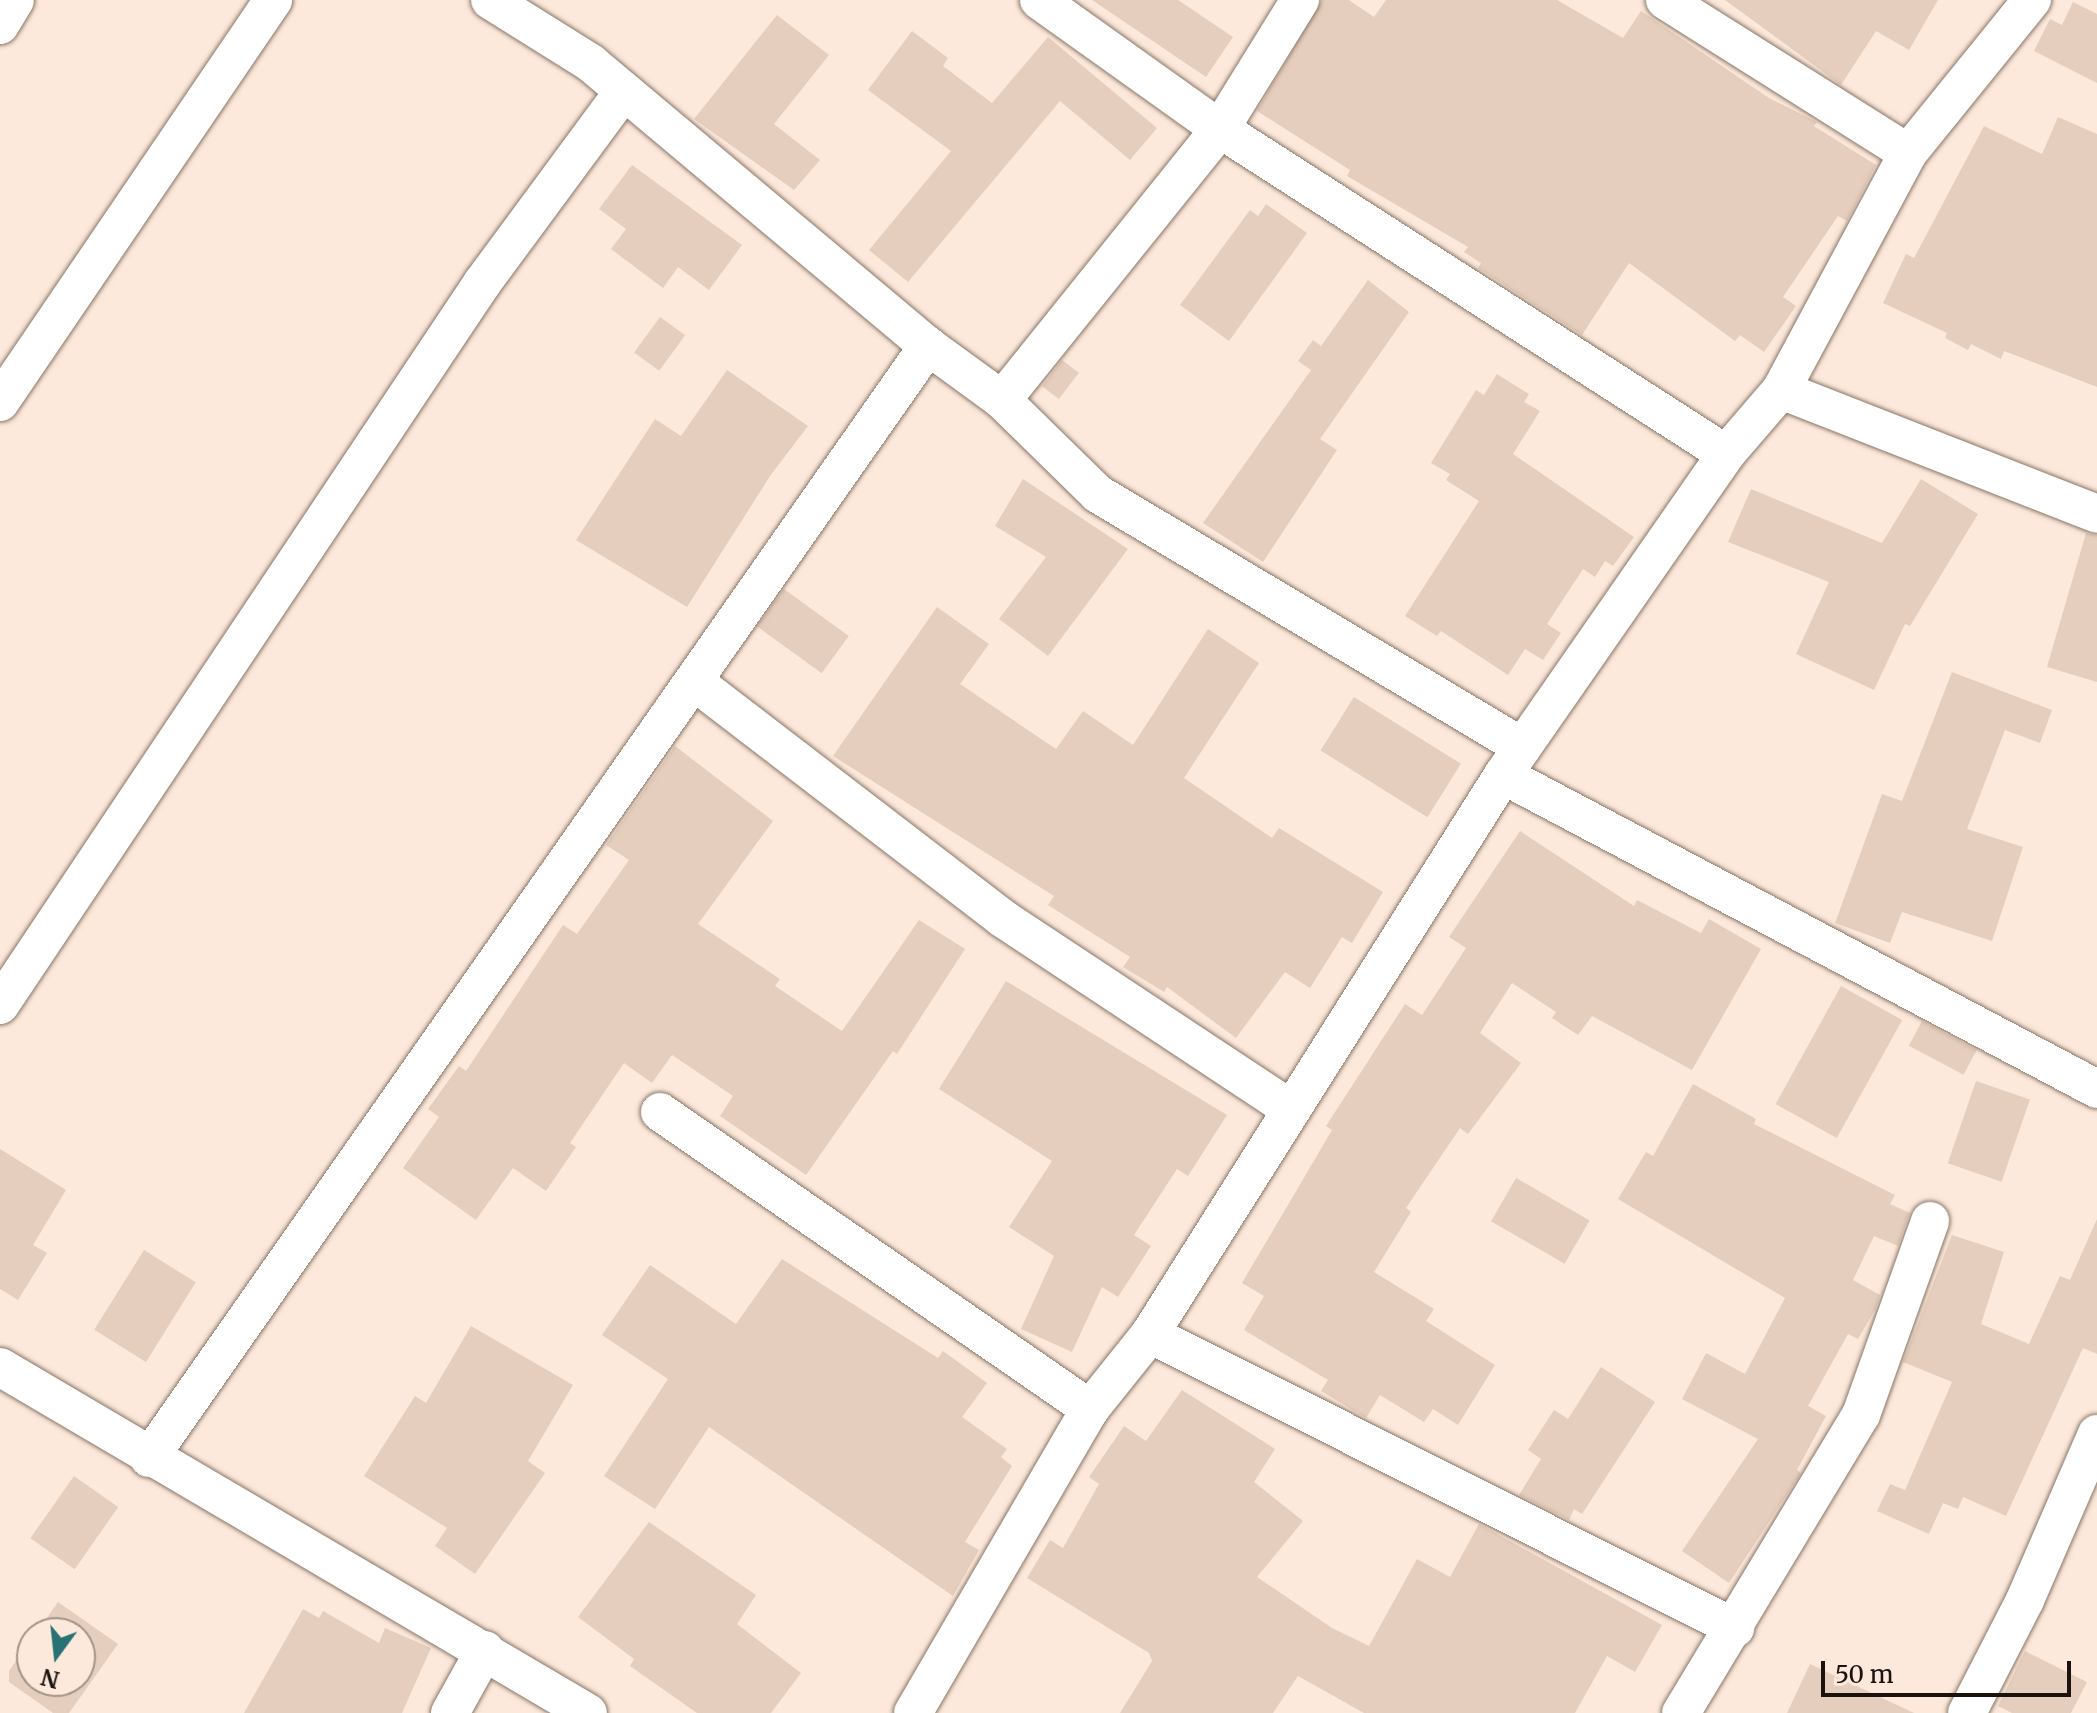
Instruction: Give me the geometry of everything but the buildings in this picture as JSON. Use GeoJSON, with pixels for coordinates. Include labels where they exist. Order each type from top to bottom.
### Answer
{"type":"FeatureCollection","features":[{"type":"Feature","properties":{"kind":"street"},"geometry":{"type":"LineString","coordinates":[[0,25],[15,0]]}},
{"type":"Feature","properties":{"kind":"street"},"geometry":{"type":"LineString","coordinates":[[0,402],[273,0]]}},
{"type":"Feature","properties":{"kind":"street"},"geometry":{"type":"LineString","coordinates":[[490,0],[556,37],[624,91],[928,346],[1002,400],[1098,494],[1513,761],[2097,1089]]}},
{"type":"Feature","properties":{"kind":"street"},"geometry":{"type":"LineString","coordinates":[[1039,0],[1220,129],[1726,454]]}},
{"type":"Feature","properties":{"kind":"street"},"geometry":{"type":"LineString","coordinates":[[1002,400],[1220,129],[1300,0]]}},
{"type":"Feature","properties":{"kind":"street"},"geometry":{"type":"LineString","coordinates":[[1665,0],[1908,153]]}},
{"type":"Feature","properties":{"kind":"street"},"geometry":{"type":"LineString","coordinates":[[913,1713],[1090,1409],[1150,1334],[1513,761],[1726,454],[1781,390],[1908,153],[2032,0]]}},
{"type":"Feature","properties":{"kind":"street"},"geometry":{"type":"LineString","coordinates":[[0,1005],[483,282],[624,91]]}},
{"type":"Feature","properties":{"kind":"street"},"geometry":{"type":"LineString","coordinates":[[149,1458],[696,683],[806,514],[928,346]]}},
{"type":"Feature","properties":{"kind":"street"},"geometry":{"type":"LineString","coordinates":[[1781,390],[2097,514]]}},
{"type":"Feature","properties":{"kind":"street"},"geometry":{"type":"LineString","coordinates":[[696,683],[1002,918],[1291,1109]]}},
{"type":"Feature","properties":{"kind":"street"},"geometry":{"type":"LineString","coordinates":[[660,1112],[1090,1409]]}},
{"type":"Feature","properties":{"kind":"street"},"geometry":{"type":"LineString","coordinates":[[1681,1713],[1861,1415],[1930,1221]]}},
{"type":"Feature","properties":{"kind":"street"},"geometry":{"type":"LineString","coordinates":[[1150,1334],[1735,1628]]}},
{"type":"Feature","properties":{"kind":"street"},"geometry":{"type":"LineString","coordinates":[[0,1367],[149,1458],[485,1650],[588,1713]]}},
{"type":"Feature","properties":{"kind":"street"},"geometry":{"type":"LineString","coordinates":[[1967,1713],[2025,1600],[2097,1434]]}},
{"type":"Feature","properties":{"kind":"street"},"geometry":{"type":"LineString","coordinates":[[450,1713],[485,1650]]}}]}
